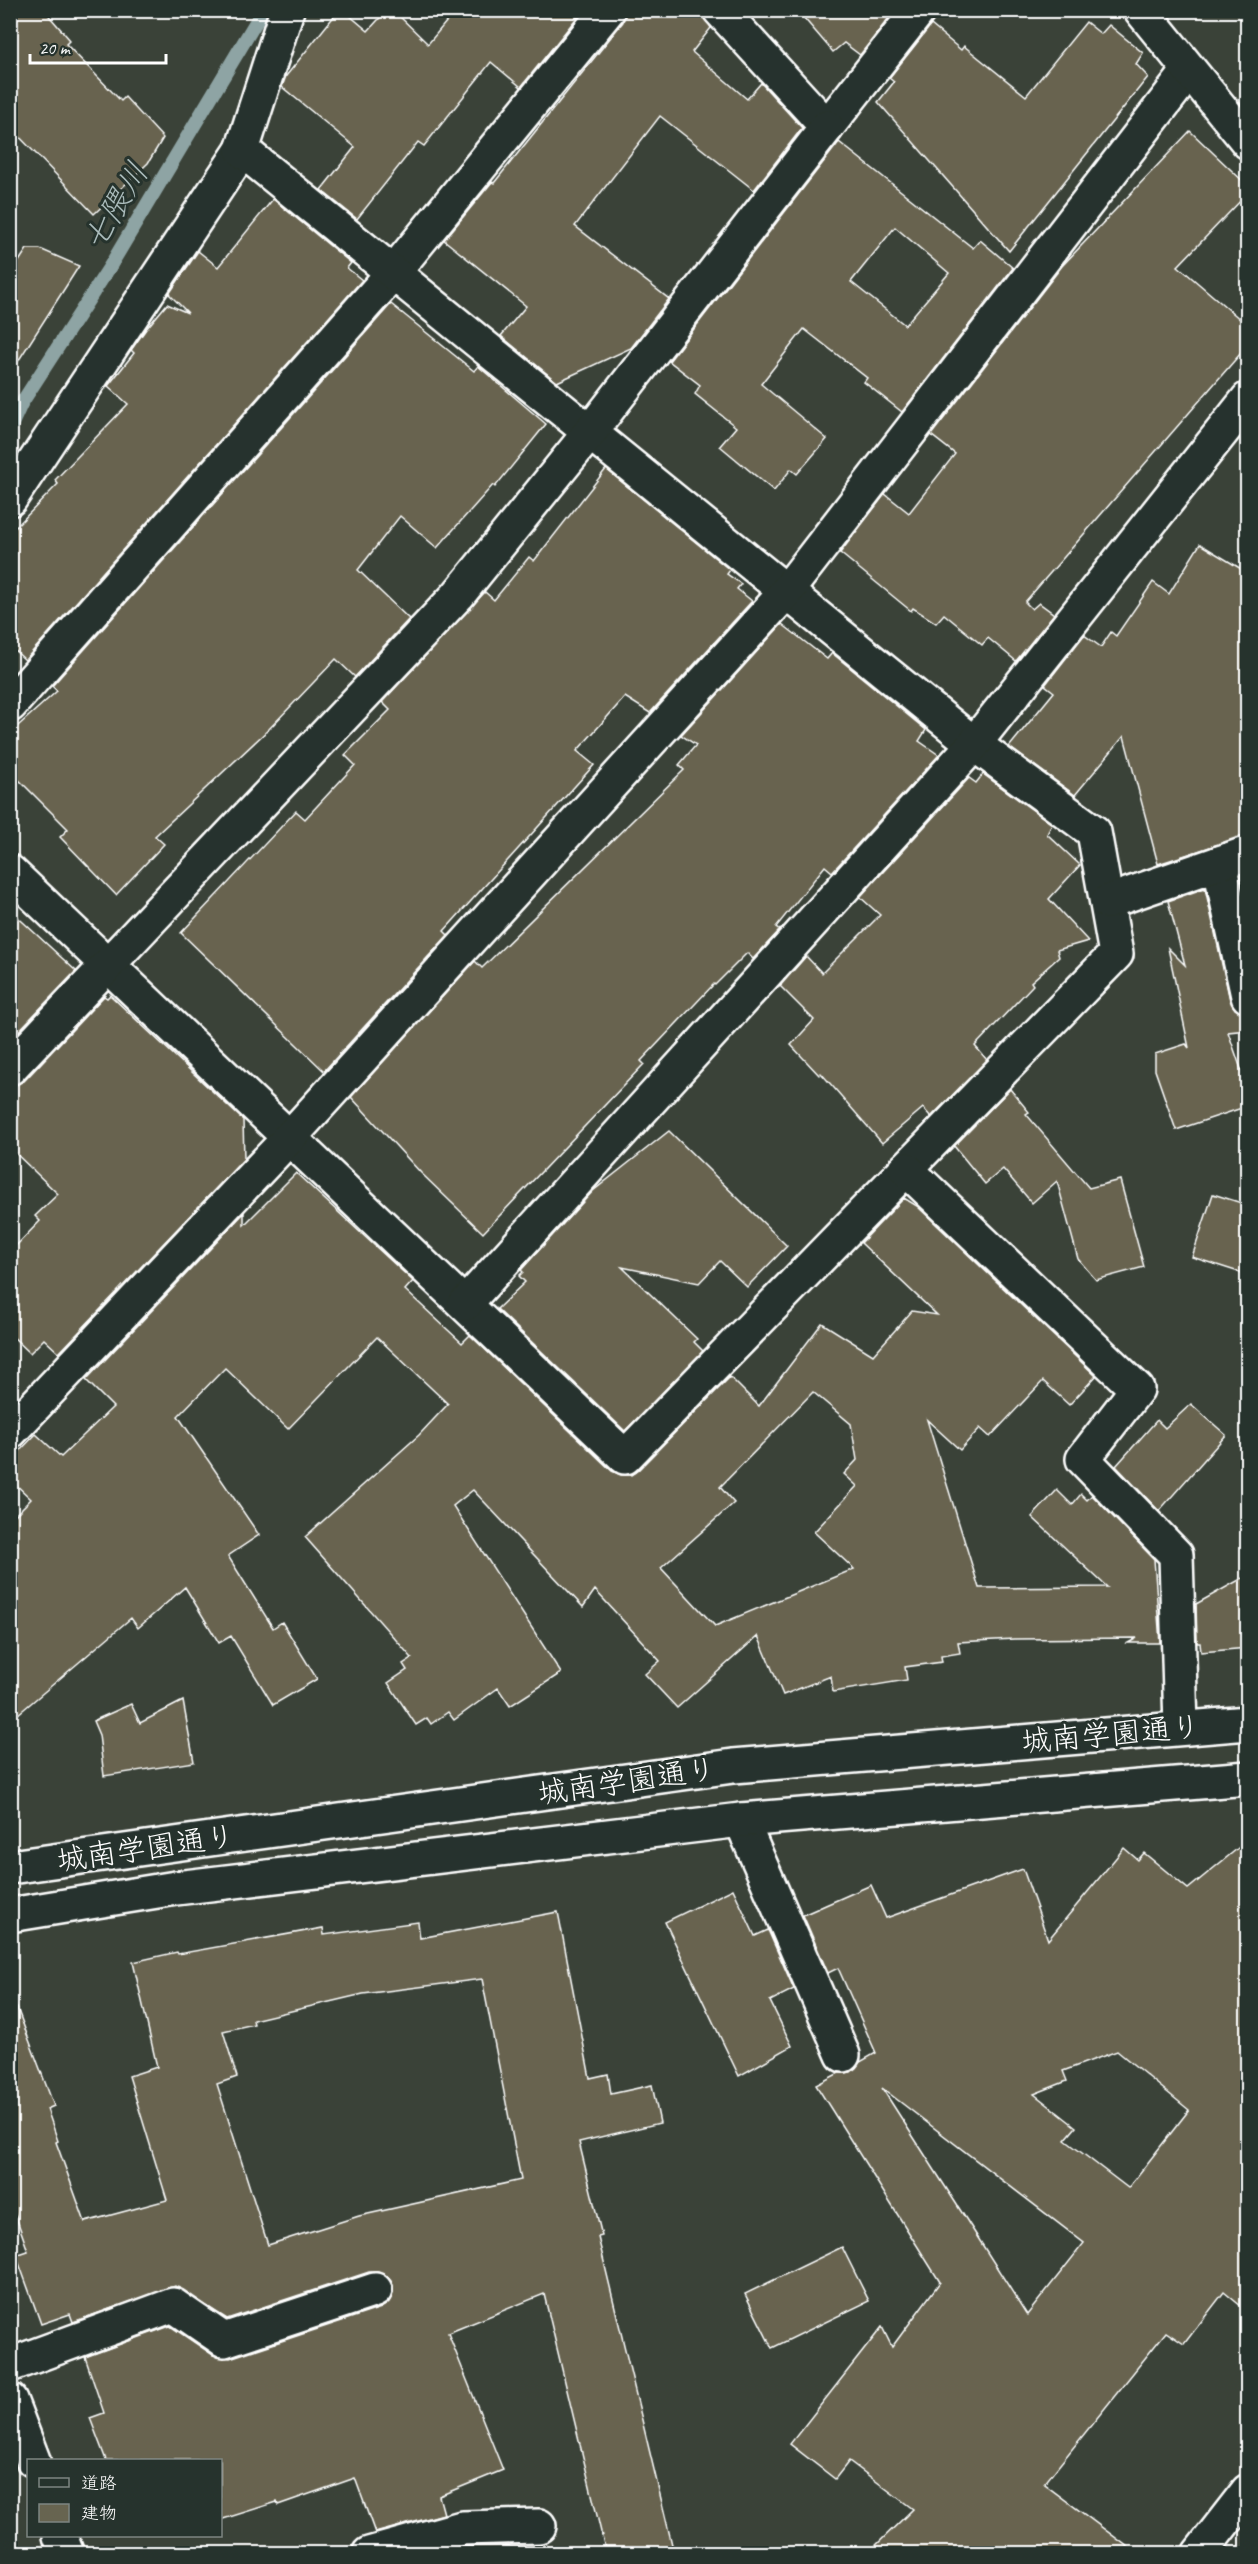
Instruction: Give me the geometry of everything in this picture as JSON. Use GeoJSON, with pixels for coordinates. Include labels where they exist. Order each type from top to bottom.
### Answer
{"type":"FeatureCollection","features":[{"type":"Feature","properties":{"kind":"street"},"geometry":{"type":"LineString","coordinates":[[10,499],[242,150],[287,10]]}},
{"type":"Feature","properties":{"kind":"street"},"geometry":{"type":"LineString","coordinates":[[10,705],[393,273],[608,10]]}},
{"type":"Feature","properties":{"kind":"street"},"geometry":{"type":"LineString","coordinates":[[720,10],[827,127]]}},
{"type":"Feature","properties":{"kind":"street"},"geometry":{"type":"LineString","coordinates":[[10,1068],[458,595],[590,432],[919,10]]}},
{"type":"Feature","properties":{"kind":"street"},"geometry":{"type":"LineString","coordinates":[[1141,10],[1248,142]]}},
{"type":"Feature","properties":{"kind":"street"},"geometry":{"type":"LineString","coordinates":[[10,1432],[290,1137],[786,592],[1189,72]]}},
{"type":"Feature","properties":{"kind":"street"},"geometry":{"type":"LineString","coordinates":[[10,872],[625,1457],[1116,954],[1094,832],[974,744],[242,150]]}},
{"type":"Feature","properties":{"kind":"street"},"geometry":{"type":"LineString","coordinates":[[465,1304],[974,744],[1248,399]]}},
{"type":"Feature","properties":{"kind":"street"},"geometry":{"type":"LineString","coordinates":[[1107,902],[1233,858],[1248,996]]}},
{"type":"Feature","properties":{"kind":"street"},"geometry":{"type":"LineString","coordinates":[[906,1169],[1137,1389],[1083,1459],[1176,1555],[1181,1728]]}},
{"type":"Feature","properties":{"kind":"street","name":"城南学園通り"},"geometry":{"type":"LineString","coordinates":[[10,1867],[733,1766],[1248,1723]]}},
{"type":"Feature","properties":{"kind":"street","name":"城南学園通り"},"geometry":{"type":"LineString","coordinates":[[10,1915],[176,1888],[741,1820],[1248,1778]]}},
{"type":"Feature","properties":{"kind":"street"},"geometry":{"type":"LineString","coordinates":[[741,1820],[843,2055]]}},
{"type":"Feature","properties":{"kind":"street"},"geometry":{"type":"LineString","coordinates":[[10,2365],[173,2305],[224,2340],[375,2290]]}},
{"type":"Feature","properties":{"kind":"street"},"geometry":{"type":"LineString","coordinates":[[10,2400],[33,2459]]}},
{"type":"Feature","properties":{"kind":"street"},"geometry":{"type":"LineString","coordinates":[[1199,2553],[1248,2491]]}},
{"type":"Feature","properties":{"kind":"street"},"geometry":{"type":"LineString","coordinates":[[369,2553],[462,2528],[538,2526]]}},
{"type":"Feature","properties":{"kind":"street"},"geometry":{"type":"LineString","coordinates":[[61,2537],[67,2553]]}},
{"type":"Feature","properties":{"kind":"building"},"geometry":{"type":"Polygon","coordinates":[[[10,10],[44,10],[70,40],[66,44],[121,101],[125,97],[163,138],[148,163],[94,214],[10,127],[10,10]]]}},
{"type":"Feature","properties":{"kind":"building"},"geometry":{"type":"Polygon","coordinates":[[[339,10],[343,10],[368,31],[387,10],[393,10],[428,44],[456,10],[583,10],[521,87],[491,62],[424,146],[418,142],[357,219],[321,190],[355,147],[282,87],[286,76],[339,10]]]}},
{"type":"Feature","properties":{"kind":"building"},"geometry":{"type":"Polygon","coordinates":[[[626,10],[702,10],[711,28],[692,52],[747,99],[761,83],[802,128],[754,190],[660,116],[575,226],[669,299],[631,348],[557,382],[501,336],[526,306],[444,240],[492,182],[494,183],[623,22],[626,10]]]}},
{"type":"Feature","properties":{"kind":"building"},"geometry":{"type":"Polygon","coordinates":[[[797,10],[895,10],[860,55],[844,43],[833,52],[797,10]]]}},
{"type":"Feature","properties":{"kind":"building"},"geometry":{"type":"Polygon","coordinates":[[[1086,22],[1101,34],[1109,25],[1143,53],[1136,64],[1148,77],[1009,251],[878,102],[894,82],[889,78],[931,25],[961,50],[964,46],[1026,96],[1086,22]]]}},
{"type":"Feature","properties":{"kind":"building"},"geometry":{"type":"Polygon","coordinates":[[[1190,131],[1248,186],[1248,193],[1178,266],[1248,326],[1248,345],[1025,602],[1032,609],[1039,603],[1054,614],[1016,661],[988,638],[982,645],[944,614],[936,623],[913,608],[911,611],[840,553],[885,494],[909,513],[955,454],[931,435],[1062,266],[1190,131]]]}},
{"type":"Feature","properties":{"kind":"building"},"geometry":{"type":"Polygon","coordinates":[[[839,142],[973,248],[980,240],[1013,268],[902,412],[864,382],[867,378],[804,329],[761,384],[827,439],[797,474],[791,469],[774,491],[720,446],[736,427],[695,394],[700,385],[669,361],[839,142]],[[895,227],[851,282],[905,325],[949,273],[895,227]]]}},
{"type":"Feature","properties":{"kind":"building"},"geometry":{"type":"Polygon","coordinates":[[[273,199],[351,263],[347,268],[362,280],[25,660],[10,646],[10,533],[58,484],[55,480],[128,404],[108,386],[134,353],[131,350],[146,329],[167,304],[188,313],[169,294],[198,251],[218,267],[273,199]]]}},
{"type":"Feature","properties":{"kind":"building"},"geometry":{"type":"Polygon","coordinates":[[[27,249],[40,249],[79,266],[10,374],[10,275],[27,249]]]}},
{"type":"Feature","properties":{"kind":"building"},"geometry":{"type":"Polygon","coordinates":[[[391,304],[474,371],[478,366],[546,424],[495,487],[493,485],[437,548],[400,516],[358,570],[409,619],[355,677],[336,659],[269,729],[155,836],[164,844],[116,895],[60,837],[68,829],[10,771],[10,733],[57,691],[52,686],[391,304]]]}},
{"type":"Feature","properties":{"kind":"building"},"geometry":{"type":"Polygon","coordinates":[[[606,469],[730,570],[727,574],[741,584],[737,589],[752,601],[650,713],[625,697],[577,751],[594,765],[444,931],[448,935],[324,1071],[181,933],[296,811],[305,819],[355,765],[345,755],[390,710],[382,702],[485,592],[494,600],[529,557],[534,561],[606,469]]]}},
{"type":"Feature","properties":{"kind":"building"},"geometry":{"type":"Polygon","coordinates":[[[1200,544],[1248,573],[1248,835],[1158,864],[1124,736],[1075,795],[1009,747],[1054,692],[1045,685],[1084,635],[1101,647],[1111,632],[1116,636],[1153,582],[1169,594],[1200,544]]]}},
{"type":"Feature","properties":{"kind":"building"},"geometry":{"type":"Polygon","coordinates":[[[782,624],[827,659],[832,653],[926,730],[919,741],[939,755],[832,872],[825,866],[776,927],[780,930],[753,959],[747,953],[714,984],[641,1061],[644,1064],[483,1233],[421,1173],[351,1097],[475,961],[482,968],[684,770],[679,765],[696,745],[681,735],[782,624]]]}},
{"type":"Feature","properties":{"kind":"building"},"geometry":{"type":"Polygon","coordinates":[[[983,774],[1052,824],[1047,834],[1080,865],[1049,899],[1088,941],[1057,950],[1059,957],[1031,982],[1033,985],[975,1046],[987,1060],[931,1117],[923,1108],[882,1143],[821,1073],[819,1075],[791,1045],[814,1020],[780,986],[806,956],[822,973],[880,915],[860,897],[969,778],[976,783],[983,774]]]}},
{"type":"Feature","properties":{"kind":"building"},"geometry":{"type":"Polygon","coordinates":[[[1205,888],[1230,1000],[1235,1009],[1248,1014],[1248,1030],[1228,1032],[1248,1089],[1248,1106],[1176,1130],[1155,1070],[1155,1054],[1186,1044],[1189,1048],[1168,948],[1185,965],[1168,901],[1205,888]]]}},
{"type":"Feature","properties":{"kind":"building"},"geometry":{"type":"Polygon","coordinates":[[[10,910],[76,971],[10,1040],[10,910]]]}},
{"type":"Feature","properties":{"kind":"building"},"geometry":{"type":"Polygon","coordinates":[[[110,995],[243,1120],[244,1159],[59,1353],[44,1339],[30,1353],[10,1334],[10,1252],[40,1221],[35,1216],[58,1194],[10,1148],[10,1086],[24,1081],[104,996],[107,998],[110,995]]]}},
{"type":"Feature","properties":{"kind":"building"},"geometry":{"type":"Polygon","coordinates":[[[1010,1089],[1029,1112],[1026,1114],[1089,1188],[1120,1180],[1144,1267],[1096,1280],[1078,1259],[1057,1181],[1032,1203],[1003,1169],[985,1184],[954,1146],[1010,1089]]]}},
{"type":"Feature","properties":{"kind":"building"},"geometry":{"type":"Polygon","coordinates":[[[669,1131],[787,1246],[747,1287],[720,1261],[699,1283],[622,1267],[697,1339],[694,1342],[703,1351],[625,1431],[497,1309],[525,1282],[519,1276],[523,1272],[521,1270],[593,1191],[669,1131]]]}},
{"type":"Feature","properties":{"kind":"building"},"geometry":{"type":"Polygon","coordinates":[[[296,1173],[413,1281],[405,1290],[462,1343],[470,1335],[612,1471],[621,1475],[631,1475],[730,1377],[759,1406],[822,1323],[873,1355],[912,1311],[937,1315],[861,1243],[904,1198],[917,1206],[1096,1376],[1069,1405],[1043,1381],[990,1437],[980,1428],[960,1450],[927,1420],[979,1588],[1107,1587],[1032,1517],[1057,1490],[1072,1505],[1081,1494],[1087,1500],[1092,1495],[1154,1559],[1160,1643],[1128,1643],[1137,1638],[958,1642],[960,1653],[941,1656],[942,1662],[905,1667],[907,1680],[833,1692],[831,1676],[783,1695],[758,1636],[677,1708],[645,1674],[660,1661],[595,1590],[583,1607],[473,1490],[453,1506],[561,1673],[510,1706],[498,1688],[454,1720],[448,1712],[431,1724],[427,1718],[416,1725],[388,1683],[407,1670],[403,1664],[412,1658],[305,1537],[419,1435],[448,1404],[377,1337],[288,1429],[225,1368],[178,1416],[259,1535],[228,1556],[273,1628],[282,1622],[317,1679],[273,1705],[231,1636],[219,1643],[185,1587],[138,1628],[131,1618],[10,1721],[10,1520],[31,1499],[10,1479],[10,1461],[36,1434],[61,1457],[113,1407],[86,1380],[244,1213],[244,1225],[296,1173]],[[813,1392],[720,1487],[734,1503],[661,1568],[715,1626],[854,1569],[814,1532],[857,1486],[844,1474],[857,1460],[851,1424],[813,1392]]]}},
{"type":"Feature","properties":{"kind":"building"},"geometry":{"type":"Polygon","coordinates":[[[1213,1194],[1248,1205],[1248,1275],[1192,1257],[1213,1194]]]}},
{"type":"Feature","properties":{"kind":"building"},"geometry":{"type":"Polygon","coordinates":[[[1191,1404],[1226,1435],[1159,1511],[1116,1466],[1157,1420],[1165,1428],[1191,1404]]]}},
{"type":"Feature","properties":{"kind":"building"},"geometry":{"type":"Polygon","coordinates":[[[1248,1575],[1248,1648],[1201,1652],[1200,1643],[1197,1643],[1196,1604],[1248,1575]]]}},
{"type":"Feature","properties":{"kind":"building"},"geometry":{"type":"Polygon","coordinates":[[[183,1701],[194,1762],[104,1776],[99,1735],[93,1721],[131,1704],[140,1723],[183,1701]]]}},
{"type":"Feature","properties":{"kind":"building"},"geometry":{"type":"Polygon","coordinates":[[[1248,1840],[1248,2312],[1224,2292],[1184,2344],[1166,2332],[1044,2484],[1136,2553],[868,2553],[913,2509],[849,2461],[835,2479],[790,2444],[882,2327],[892,2347],[940,2282],[816,2085],[839,2073],[851,2072],[860,2062],[876,2053],[838,1968],[828,1973],[803,1915],[871,1885],[886,1918],[1023,1869],[1048,1940],[1124,1848],[1138,1860],[1144,1853],[1188,1889],[1248,1840]],[[1117,2051],[1063,2071],[1067,2081],[1034,2094],[1076,2127],[1065,2140],[1128,2188],[1189,2110],[1117,2051]],[[882,2088],[966,2219],[1027,2315],[1084,2243],[882,2088]]]}},
{"type":"Feature","properties":{"kind":"building"},"geometry":{"type":"Polygon","coordinates":[[[733,1889],[755,1936],[768,1930],[794,1989],[770,2001],[792,2046],[739,2076],[665,1922],[733,1889]]]}},
{"type":"Feature","properties":{"kind":"building"},"geometry":{"type":"Polygon","coordinates":[[[558,1912],[590,2078],[608,2074],[611,2094],[652,2085],[660,2123],[579,2142],[602,2236],[598,2237],[674,2553],[606,2553],[544,2294],[448,2333],[503,2470],[439,2496],[444,2514],[375,2533],[355,2478],[278,2505],[277,2502],[222,2519],[222,2459],[106,2459],[90,2418],[104,2413],[85,2357],[170,2326],[213,2355],[230,2358],[381,2308],[389,2302],[393,2293],[393,2285],[387,2276],[378,2272],[369,2272],[227,2319],[175,2286],[73,2322],[70,2314],[41,2324],[16,2255],[28,2251],[10,2200],[10,2001],[14,2000],[54,2106],[47,2109],[58,2141],[56,2142],[85,2222],[167,2200],[129,2076],[157,2067],[133,1962],[177,1952],[178,1954],[323,1928],[324,1935],[418,1922],[420,1938],[558,1912]],[[482,1979],[363,1994],[253,2020],[254,2024],[223,2031],[237,2077],[217,2084],[268,2245],[359,2216],[521,2180],[482,1979]]]}},
{"type":"Feature","properties":{"kind":"building"},"geometry":{"type":"Polygon","coordinates":[[[842,2247],[869,2301],[772,2348],[745,2294],[842,2247]]]}},
{"type":"Feature","properties":{"kind":"waterway","name":"七隈川"},"geometry":{"type":"LineString","coordinates":[[10,428],[21,404],[109,268],[263,10]]}}]}
